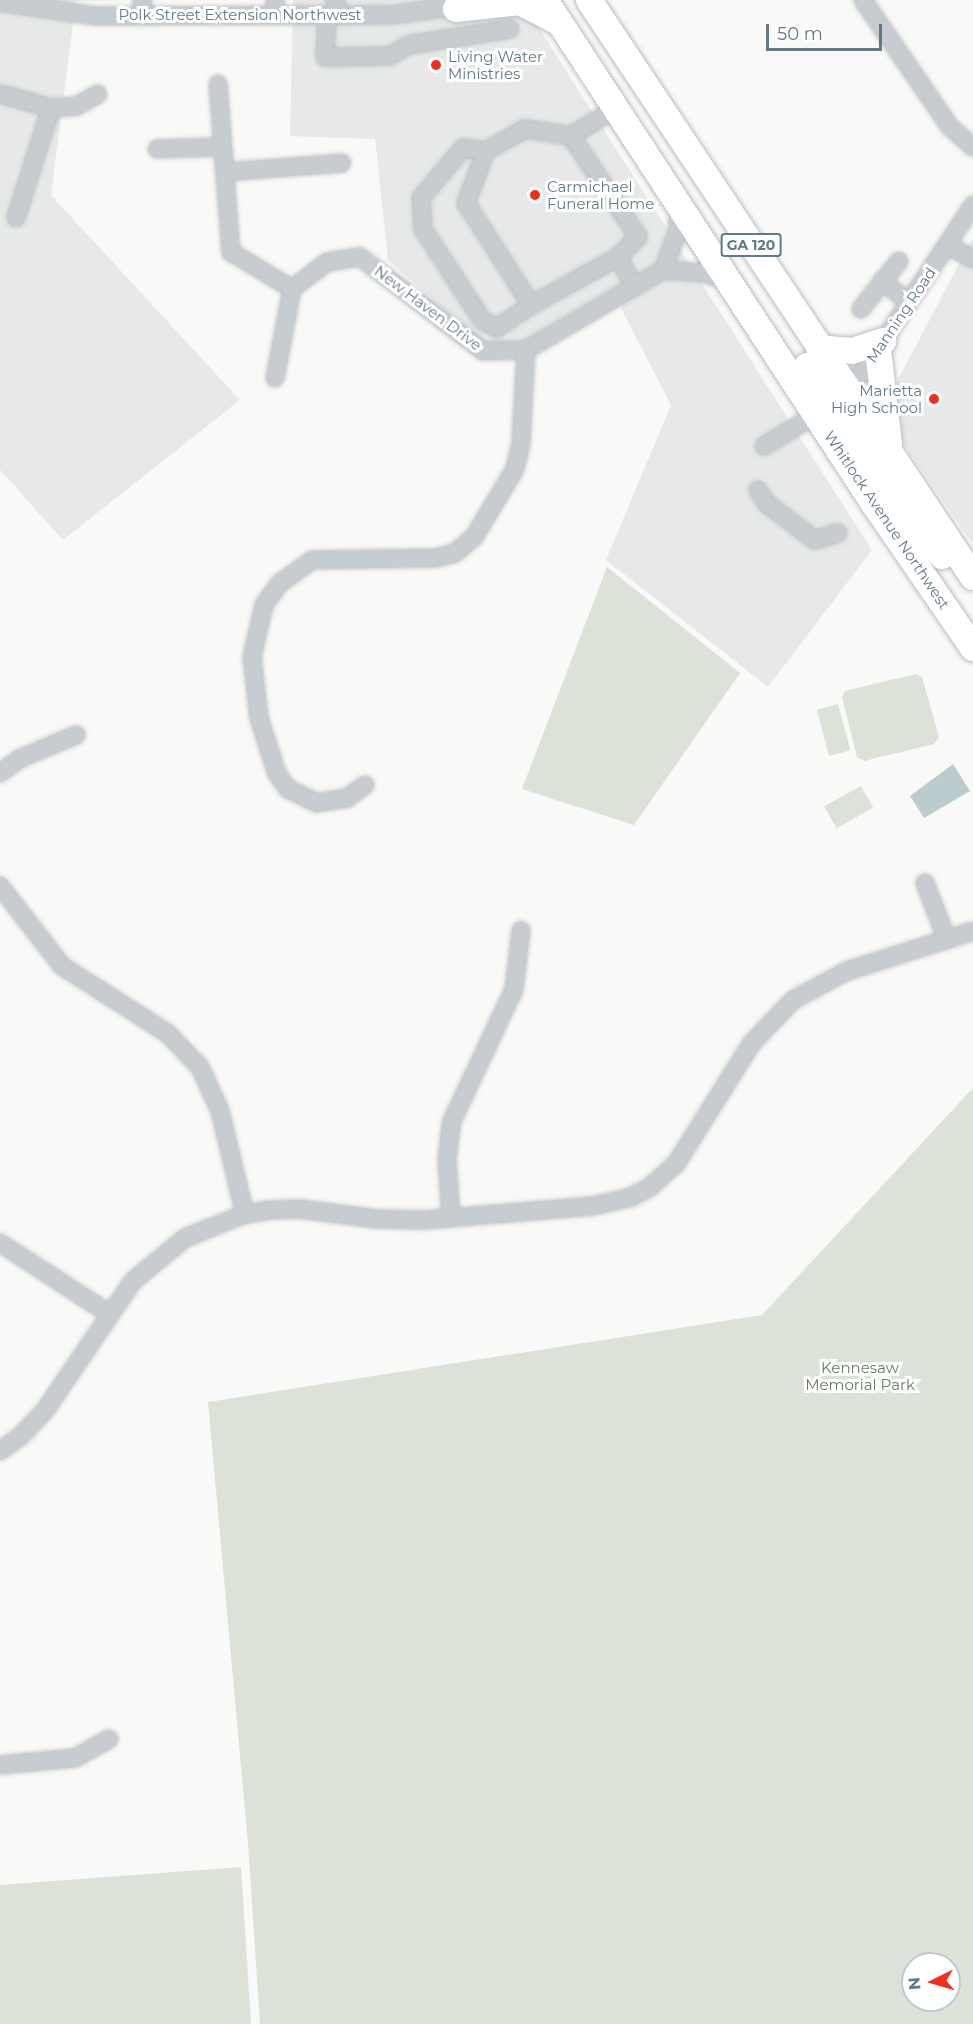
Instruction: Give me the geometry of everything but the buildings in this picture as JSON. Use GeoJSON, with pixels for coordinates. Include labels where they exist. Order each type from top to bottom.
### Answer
{"type":"FeatureCollection","features":[{"type":"Feature","properties":{"kind":"highway","name":"Whitlock Avenue Northwest"},"geometry":{"type":"LineString","coordinates":[[545,0],[731,282],[832,403],[895,461],[973,577]]}},
{"type":"Feature","properties":{"kind":"highway","name":"Whitlock Avenue Northwest"},"geometry":{"type":"LineString","coordinates":[[589,0],[819,348],[832,403],[973,648]]}},
{"type":"Feature","properties":{"kind":"highway"},"geometry":{"type":"LineString","coordinates":[[456,9],[520,2],[543,11],[560,24]]}},
{"type":"Feature","properties":{"kind":"highway"},"geometry":{"type":"LineString","coordinates":[[694,225],[733,258],[902,509],[936,550],[973,585]]}},
{"type":"Feature","properties":{"kind":"highway"},"geometry":{"type":"LineString","coordinates":[[819,348],[852,351],[880,345],[883,415],[895,461]]}},
{"type":"Feature","properties":{"kind":"street","name":"Polk Street Extension Northwest"},"geometry":{"type":"LineString","coordinates":[[0,2],[61,14],[143,8],[456,9],[480,0]]}},
{"type":"Feature","properties":{"kind":"street"},"geometry":{"type":"LineString","coordinates":[[863,0],[950,127],[973,147]]}},
{"type":"Feature","properties":{"kind":"street"},"geometry":{"type":"LineString","coordinates":[[334,10],[325,57],[390,56],[408,45],[510,29]]}},
{"type":"Feature","properties":{"kind":"street"},"geometry":{"type":"LineString","coordinates":[[218,84],[221,147],[231,252],[292,289],[274,378]]}},
{"type":"Feature","properties":{"kind":"street"},"geometry":{"type":"LineString","coordinates":[[0,94],[51,108],[77,106],[98,94]]}},
{"type":"Feature","properties":{"kind":"street"},"geometry":{"type":"LineString","coordinates":[[16,218],[51,108]]}},
{"type":"Feature","properties":{"kind":"street"},"geometry":{"type":"LineString","coordinates":[[571,135],[638,237],[618,257],[531,305],[497,328],[482,320],[423,229],[421,198],[463,148],[486,151],[525,129],[571,135],[616,108]]}},
{"type":"Feature","properties":{"kind":"street"},"geometry":{"type":"LineString","coordinates":[[157,149],[221,147]]}},
{"type":"Feature","properties":{"kind":"street"},"geometry":{"type":"LineString","coordinates":[[486,151],[466,203],[531,305]]}},
{"type":"Feature","properties":{"kind":"street"},"geometry":{"type":"LineString","coordinates":[[225,172],[342,163]]}},
{"type":"Feature","properties":{"kind":"street"},"geometry":{"type":"LineString","coordinates":[[679,201],[676,234],[663,270],[705,273],[731,282]]}},
{"type":"Feature","properties":{"kind":"street","name":"Manning Road"},"geometry":{"type":"LineString","coordinates":[[832,403],[880,345],[948,246],[973,205]]}},
{"type":"Feature","properties":{"kind":"street"},"geometry":{"type":"LineString","coordinates":[[948,246],[973,259]]}},
{"type":"Feature","properties":{"kind":"street","name":"New Haven Drive"},"geometry":{"type":"LineString","coordinates":[[292,289],[327,262],[360,257],[483,351],[526,350],[663,270]]}},
{"type":"Feature","properties":{"kind":"street"},"geometry":{"type":"LineString","coordinates":[[618,257],[634,286]]}},
{"type":"Feature","properties":{"kind":"street"},"geometry":{"type":"LineString","coordinates":[[861,309],[898,261]]}},
{"type":"Feature","properties":{"kind":"street"},"geometry":{"type":"LineString","coordinates":[[882,281],[909,302]]}},
{"type":"Feature","properties":{"kind":"street"},"geometry":{"type":"LineString","coordinates":[[365,785],[347,798],[317,803],[288,789],[277,774],[259,718],[252,657],[264,605],[279,584],[312,560],[435,558],[455,553],[474,537],[515,470],[521,444],[526,350]]}},
{"type":"Feature","properties":{"kind":"street"},"geometry":{"type":"LineString","coordinates":[[764,446],[832,403]]}},
{"type":"Feature","properties":{"kind":"street"},"geometry":{"type":"LineString","coordinates":[[758,490],[766,503],[815,540],[838,533]]}},
{"type":"Feature","properties":{"kind":"street"},"geometry":{"type":"LineString","coordinates":[[0,773],[34,751],[76,735]]}},
{"type":"Feature","properties":{"kind":"street"},"geometry":{"type":"LineString","coordinates":[[925,883],[947,940]]}},
{"type":"Feature","properties":{"kind":"street"},"geometry":{"type":"LineString","coordinates":[[0,886],[62,966],[167,1033],[200,1067],[220,1111],[245,1214]]}},
{"type":"Feature","properties":{"kind":"street"},"geometry":{"type":"LineString","coordinates":[[451,1218],[447,1159],[452,1121],[511,998],[521,930]]}},
{"type":"Feature","properties":{"kind":"street"},"geometry":{"type":"LineString","coordinates":[[0,1451],[21,1436],[46,1409],[108,1313],[133,1281],[165,1252],[199,1231],[245,1214],[300,1209],[399,1221],[613,1203],[649,1188],[676,1164],[752,1043],[793,1000],[847,971],[973,931]]}},
{"type":"Feature","properties":{"kind":"street"},"geometry":{"type":"LineString","coordinates":[[0,1243],[108,1313]]}},
{"type":"Feature","properties":{"kind":"street"},"geometry":{"type":"LineString","coordinates":[[0,1765],[75,1758],[109,1739]]}},
{"type":"Feature","properties":{"kind":"shaded area"},"geometry":{"type":"Polygon","coordinates":[[[5,0],[132,0],[76,1],[51,195],[240,400],[63,540],[0,470],[0,7],[5,0]]]}},
{"type":"Feature","properties":{"kind":"shaded area"},"geometry":{"type":"Polygon","coordinates":[[[293,0],[521,0],[872,550],[768,687],[606,560],[671,405],[611,289],[519,344],[488,347],[388,260],[375,139],[290,136],[293,0]]]}},
{"type":"Feature","properties":{"kind":"shaded area","name":"Marietta High School"},"geometry":{"type":"Polygon","coordinates":[[[973,238],[973,544],[898,436],[893,416],[897,381],[973,238]]]}},
{"type":"Feature","properties":{"kind":"shaded area"},"geometry":{"type":"Polygon","coordinates":[[[953,764],[970,791],[924,818],[910,796],[953,764]]]}},
{"type":"Feature","properties":{"kind":"green space"},"geometry":{"type":"Polygon","coordinates":[[[607,567],[740,673],[634,825],[522,789],[607,567]]]}},
{"type":"Feature","properties":{"kind":"green space"},"geometry":{"type":"Polygon","coordinates":[[[916,674],[922,677],[939,737],[934,744],[864,761],[857,757],[842,697],[845,691],[916,674]]]}},
{"type":"Feature","properties":{"kind":"green space"},"geometry":{"type":"Polygon","coordinates":[[[838,704],[850,750],[829,756],[817,710],[838,704]]]}},
{"type":"Feature","properties":{"kind":"green space"},"geometry":{"type":"Polygon","coordinates":[[[861,786],[873,808],[836,828],[824,806],[861,786]]]}},
{"type":"Feature","properties":{"kind":"green space","name":"Kennesaw Memorial Park"},"geometry":{"type":"Polygon","coordinates":[[[973,1088],[973,2024],[260,2024],[248,1843],[208,1402],[762,1315],[973,1088]]]}},
{"type":"Feature","properties":{"kind":"green space"},"geometry":{"type":"Polygon","coordinates":[[[241,1867],[251,2024],[0,2024],[0,1885],[241,1867]]]}},
{"type":"Feature","properties":{"kind":"place","name":"Living Water Ministries"},"geometry":{"type":"Point","coordinates":[436,65]}},
{"type":"Feature","properties":{"kind":"place","name":"Carmichael Funeral Home"},"geometry":{"type":"Point","coordinates":[535,195]}},
{"type":"Feature","properties":{"kind":"place","name":"Marietta High School"},"geometry":{"type":"Point","coordinates":[934,399]}}]}
